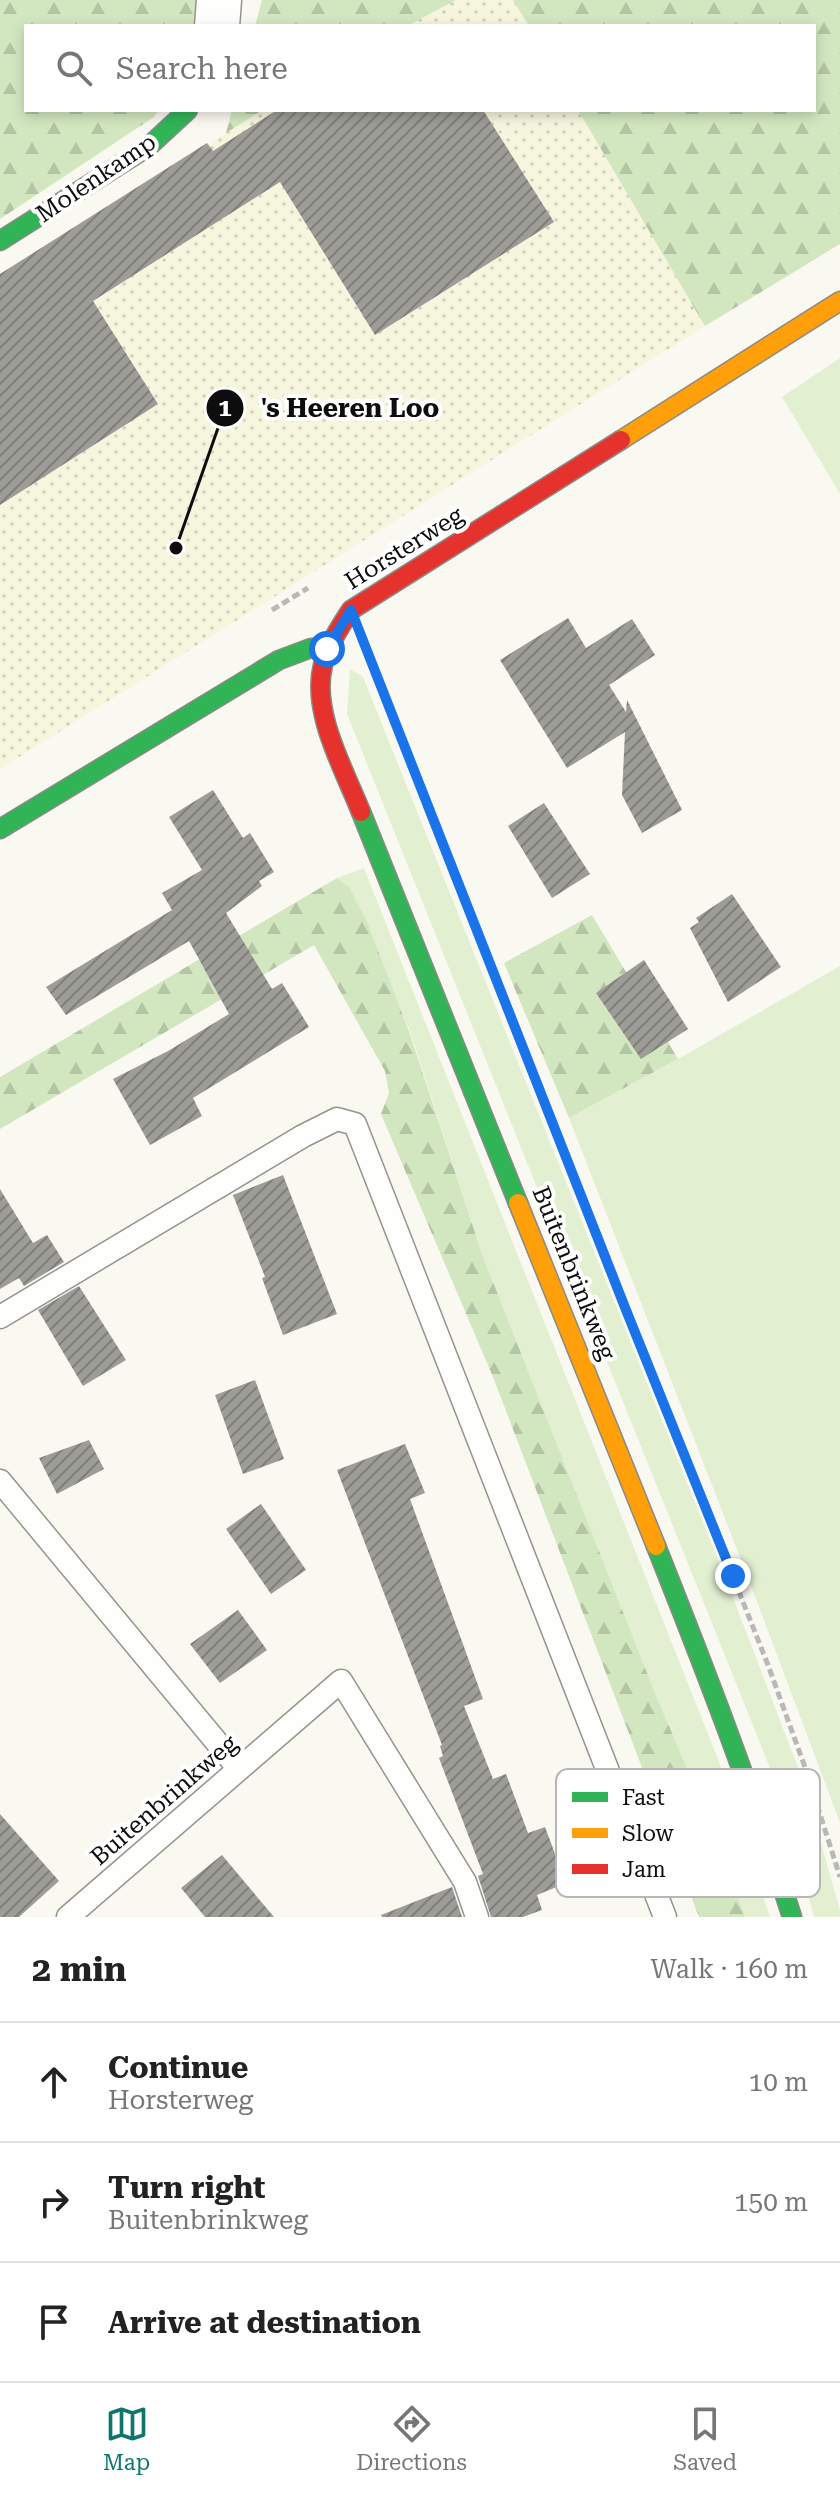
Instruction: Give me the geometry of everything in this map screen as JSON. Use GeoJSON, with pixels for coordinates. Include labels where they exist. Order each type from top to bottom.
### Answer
{"type":"FeatureCollection","features":[{"type":"Feature","properties":{"kind":"main road","name":"Molenkamp"},"geometry":{"type":"LineString","coordinates":[[0,241],[148,147],[186,112]]}},
{"type":"Feature","properties":{"kind":"main road","name":"Horsterweg"},"geometry":{"type":"LineString","coordinates":[[327,649],[351,610],[840,301]]}},
{"type":"Feature","properties":{"kind":"main road"},"geometry":{"type":"LineString","coordinates":[[0,829],[279,660],[311,648],[327,649]]}},
{"type":"Feature","properties":{"kind":"main road","name":"Buitenbrinkweg"},"geometry":{"type":"LineString","coordinates":[[327,649],[319,676],[319,696],[325,722],[743,1769]]}},
{"type":"Feature","properties":{"kind":"main road","name":"Buitenbrinkweg"},"geometry":{"type":"LineString","coordinates":[[786,1897],[792,1917]]}},
{"type":"Feature","properties":{"kind":"street"},"geometry":{"type":"LineString","coordinates":[[217,24],[219,0]]}},
{"type":"Feature","properties":{"kind":"lane"},"geometry":{"type":"LineString","coordinates":[[0,1317],[303,1136],[337,1119],[355,1124],[607,1769]]}},
{"type":"Feature","properties":{"kind":"lane"},"geometry":{"type":"LineString","coordinates":[[0,1481],[239,1769]]}},
{"type":"Feature","properties":{"kind":"lane","name":"Buitenbrinkweg"},"geometry":{"type":"LineString","coordinates":[[68,1917],[341,1681],[465,1882],[477,1917]]}},
{"type":"Feature","properties":{"kind":"lane"},"geometry":{"type":"LineString","coordinates":[[657,1897],[665,1917]]}},
{"type":"Feature","properties":{"kind":"path","name":"Buitenbrinkweg"},"geometry":{"type":"LineString","coordinates":[[351,610],[768,1665],[806,1769]]}},
{"type":"Feature","properties":{"kind":"path","name":"Buitenbrinkweg"},"geometry":{"type":"LineString","coordinates":[[820,1814],[840,1877]]}},
{"type":"Feature","properties":{"kind":"green space"},"geometry":{"type":"Polygon","coordinates":[[[0,0],[199,0],[193,24],[24,24],[24,112],[157,112],[154,117],[0,219],[0,0]]]}},
{"type":"Feature","properties":{"kind":"green space"},"geometry":{"type":"Polygon","coordinates":[[[262,0],[456,0],[411,24],[256,24],[262,0]]]}},
{"type":"Feature","properties":{"kind":"green space"},"geometry":{"type":"Polygon","coordinates":[[[456,0],[513,0],[528,24],[411,24],[456,0]]]}},
{"type":"Feature","properties":{"kind":"green space"},"geometry":{"type":"Polygon","coordinates":[[[513,0],[840,0],[840,244],[705,326],[579,112],[816,112],[816,24],[528,24],[513,0]]]}},
{"type":"Feature","properties":{"kind":"green space"},"geometry":{"type":"Polygon","coordinates":[[[231,112],[260,112],[226,133],[231,112]]]}},
{"type":"Feature","properties":{"kind":"green space"},"geometry":{"type":"Polygon","coordinates":[[[260,112],[579,112],[705,326],[0,769],[0,274],[260,112]]]}},
{"type":"Feature","properties":{"kind":"green space"},"geometry":{"type":"Polygon","coordinates":[[[840,358],[840,494],[782,397],[840,358]]]}},
{"type":"Feature","properties":{"kind":"green space"},"geometry":{"type":"Polygon","coordinates":[[[350,669],[363,677],[727,1582],[799,1769],[770,1769],[347,714],[350,669]]]}},
{"type":"Feature","properties":{"kind":"green space"},"geometry":{"type":"Polygon","coordinates":[[[364,868],[721,1769],[687,1769],[482,1254],[410,1031],[349,888],[337,878],[364,868]]]}},
{"type":"Feature","properties":{"kind":"green space"},"geometry":{"type":"Polygon","coordinates":[[[337,878],[349,887],[367,922],[409,1031],[482,1254],[687,1769],[643,1769],[493,1377],[381,1114],[389,1093],[385,1071],[314,945],[0,1129],[0,1077],[337,878]]]}},
{"type":"Feature","properties":{"kind":"green space"},"geometry":{"type":"Polygon","coordinates":[[[592,915],[678,1059],[569,1118],[504,963],[592,915]]]}},
{"type":"Feature","properties":{"kind":"green space"},"geometry":{"type":"Polygon","coordinates":[[[840,966],[840,1823],[569,1118],[840,966]]]}},
{"type":"Feature","properties":{"kind":"green space"},"geometry":{"type":"Polygon","coordinates":[[[820,1839],[840,1917],[814,1917],[808,1897],[820,1897],[820,1839]]]}},
{"type":"Feature","properties":{"kind":"green space"},"geometry":{"type":"Polygon","coordinates":[[[691,1897],[738,1897],[745,1917],[699,1917],[691,1897]]]}},
{"type":"Feature","properties":{"kind":"green space"},"geometry":{"type":"Polygon","coordinates":[[[738,1897],[763,1897],[770,1917],[745,1917],[738,1897]]]}},
{"type":"Feature","properties":{"kind":"building"},"geometry":{"type":"Polygon","coordinates":[[[274,112],[484,112],[554,222],[375,335],[280,182],[93,301],[158,404],[0,505],[0,274],[207,143],[213,151],[274,112]]]}},
{"type":"Feature","properties":{"kind":"building"},"geometry":{"type":"Polygon","coordinates":[[[568,618],[586,648],[632,619],[655,655],[609,685],[626,712],[627,700],[682,810],[642,833],[622,795],[625,732],[567,768],[500,660],[568,618]]]}},
{"type":"Feature","properties":{"kind":"building"},"geometry":{"type":"Polygon","coordinates":[[[213,790],[243,838],[250,833],[274,872],[259,881],[262,886],[226,913],[272,989],[282,983],[309,1027],[193,1098],[202,1116],[150,1145],[113,1079],[168,1051],[229,1014],[189,941],[66,1015],[46,987],[172,910],[162,893],[202,870],[169,817],[213,790]]]}},
{"type":"Feature","properties":{"kind":"building"},"geometry":{"type":"Polygon","coordinates":[[[544,803],[590,874],[552,898],[508,826],[544,803]]]}},
{"type":"Feature","properties":{"kind":"building"},"geometry":{"type":"Polygon","coordinates":[[[732,894],[781,967],[728,1002],[690,928],[699,922],[696,918],[732,894]]]}},
{"type":"Feature","properties":{"kind":"building"},"geometry":{"type":"Polygon","coordinates":[[[644,960],[688,1029],[641,1059],[596,993],[644,960]]]}},
{"type":"Feature","properties":{"kind":"building"},"geometry":{"type":"Polygon","coordinates":[[[283,1175],[337,1314],[283,1335],[262,1278],[265,1277],[233,1195],[283,1175]]]}},
{"type":"Feature","properties":{"kind":"building"},"geometry":{"type":"Polygon","coordinates":[[[0,1189],[33,1243],[47,1235],[64,1262],[24,1286],[19,1278],[0,1289],[0,1189]]]}},
{"type":"Feature","properties":{"kind":"building"},"geometry":{"type":"Polygon","coordinates":[[[79,1286],[126,1360],[83,1386],[38,1310],[79,1286]]]}},
{"type":"Feature","properties":{"kind":"building"},"geometry":{"type":"Polygon","coordinates":[[[255,1380],[284,1459],[243,1474],[215,1395],[255,1380]]]}},
{"type":"Feature","properties":{"kind":"building"},"geometry":{"type":"Polygon","coordinates":[[[89,1440],[104,1469],[57,1494],[39,1458],[89,1440]]]}},
{"type":"Feature","properties":{"kind":"building"},"geometry":{"type":"Polygon","coordinates":[[[405,1444],[425,1493],[410,1499],[483,1699],[464,1706],[493,1779],[506,1774],[528,1833],[545,1827],[556,1856],[556,1887],[537,1895],[542,1910],[523,1917],[491,1917],[478,1876],[483,1874],[439,1758],[443,1756],[442,1745],[337,1470],[405,1444]]]}},
{"type":"Feature","properties":{"kind":"building"},"geometry":{"type":"Polygon","coordinates":[[[261,1504],[306,1570],[271,1594],[226,1529],[261,1504]]]}},
{"type":"Feature","properties":{"kind":"building"},"geometry":{"type":"Polygon","coordinates":[[[238,1610],[267,1650],[220,1683],[190,1644],[238,1610]]]}},
{"type":"Feature","properties":{"kind":"building"},"geometry":{"type":"Polygon","coordinates":[[[0,1814],[59,1881],[19,1917],[0,1917],[0,1814]]]}},
{"type":"Feature","properties":{"kind":"building"},"geometry":{"type":"Polygon","coordinates":[[[222,1855],[274,1917],[205,1917],[181,1888],[222,1855]]]}},
{"type":"Feature","properties":{"kind":"building"},"geometry":{"type":"Polygon","coordinates":[[[452,1887],[462,1917],[381,1915],[452,1887]]]}},
{"type":"Feature","properties":{"kind":"traffic: fast"},"geometry":{"type":"LineString","coordinates":[[0,241],[148,147],[186,112]]}},
{"type":"Feature","properties":{"kind":"traffic: fast"},"geometry":{"type":"LineString","coordinates":[[0,829],[279,660],[311,648],[327,649]]}},
{"type":"Feature","properties":{"kind":"traffic: fast"},"geometry":{"type":"LineString","coordinates":[[361,812],[518,1203]]}},
{"type":"Feature","properties":{"kind":"traffic: fast"},"geometry":{"type":"LineString","coordinates":[[656,1546],[741,1769]]}},
{"type":"Feature","properties":{"kind":"traffic: fast"},"geometry":{"type":"LineString","coordinates":[[785,1897],[792,1917]]}},
{"type":"Feature","properties":{"kind":"traffic: slow"},"geometry":{"type":"LineString","coordinates":[[621,440],[840,301]]}},
{"type":"Feature","properties":{"kind":"traffic: slow"},"geometry":{"type":"LineString","coordinates":[[518,1203],[656,1546]]}},
{"type":"Feature","properties":{"kind":"traffic: jam"},"geometry":{"type":"LineString","coordinates":[[361,812],[331,740],[321,702],[320,683],[328,650],[351,610],[621,440]]}},
{"type":"Feature","properties":{"kind":"place","name":"'s Heeren Loo"},"geometry":{"type":"Point","coordinates":[176,548]}},
{"type":"Feature","properties":{"kind":"route"},"geometry":{"type":"LineString","coordinates":[[327,649],[351,610],[733,1576]]}}]}
